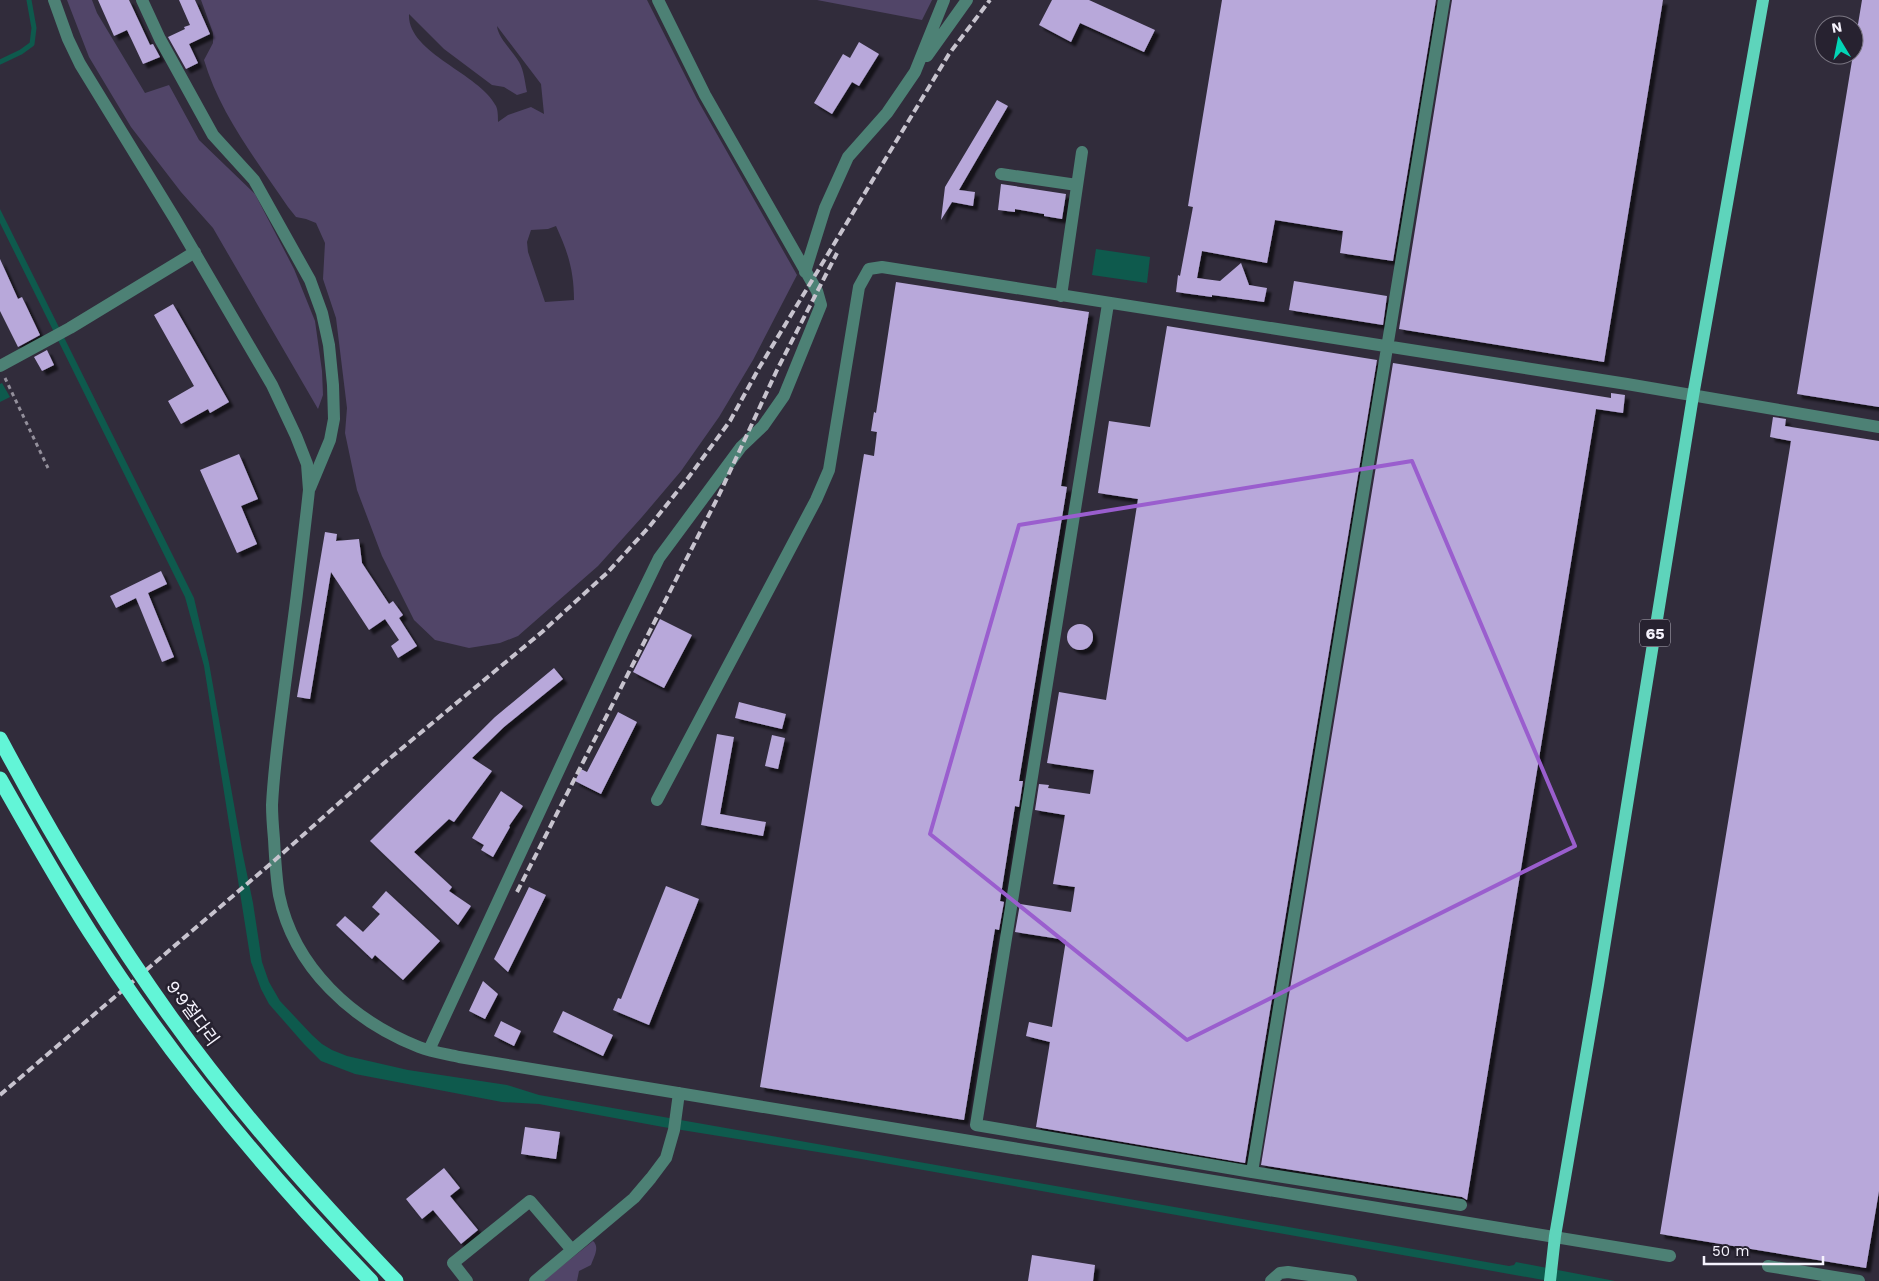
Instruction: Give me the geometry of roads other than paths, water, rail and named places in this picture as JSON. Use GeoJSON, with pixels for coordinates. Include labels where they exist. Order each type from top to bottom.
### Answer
{"type":"FeatureCollection","features":[{"type":"Feature","properties":{"kind":"highway","name":"9·9절다리"},"geometry":{"type":"LineString","coordinates":[[0,739],[50,831],[106,922],[171,1017],[250,1118],[342,1225],[396,1281]]}},
{"type":"Feature","properties":{"kind":"highway","name":"9·9절다리"},"geometry":{"type":"LineString","coordinates":[[0,779],[91,933],[157,1029],[234,1129],[327,1235],[371,1281]]}},
{"type":"Feature","properties":{"kind":"main road","name":"65"},"geometry":{"type":"LineString","coordinates":[[1550,1281],[1555,1236],[1598,985],[1693,396],[1763,0]]}},
{"type":"Feature","properties":{"kind":"street"},"geometry":{"type":"LineString","coordinates":[[54,0],[68,39],[80,64],[272,384],[307,464],[309,490],[272,806],[275,860],[279,896],[286,920],[297,944],[315,973],[362,1018],[385,1032],[429,1050],[459,1057],[1670,1256]]}},
{"type":"Feature","properties":{"kind":"street"},"geometry":{"type":"LineString","coordinates":[[142,0],[160,39],[213,135],[254,180],[310,280],[322,313],[329,345],[334,419],[330,440],[309,490]]}},
{"type":"Feature","properties":{"kind":"street"},"geometry":{"type":"LineString","coordinates":[[429,1050],[614,649],[660,558],[741,447],[763,426],[784,396],[821,305],[817,292],[705,95],[658,0]]}},
{"type":"Feature","properties":{"kind":"street"},"geometry":{"type":"LineString","coordinates":[[915,72],[944,0]]}},
{"type":"Feature","properties":{"kind":"street"},"geometry":{"type":"LineString","coordinates":[[805,272],[825,208],[848,157],[887,113],[967,0]]}},
{"type":"Feature","properties":{"kind":"street"},"geometry":{"type":"LineString","coordinates":[[1252,1172],[1444,0]]}},
{"type":"Feature","properties":{"kind":"street"},"geometry":{"type":"LineString","coordinates":[[1062,288],[1082,152]]}},
{"type":"Feature","properties":{"kind":"street"},"geometry":{"type":"LineString","coordinates":[[1001,174],[1077,185]]}},
{"type":"Feature","properties":{"kind":"street"},"geometry":{"type":"LineString","coordinates":[[2,371],[48,339],[70,328],[194,252]]}},
{"type":"Feature","properties":{"kind":"street"},"geometry":{"type":"LineString","coordinates":[[657,800],[816,500],[829,470],[859,287],[869,269],[882,267],[1062,288],[1108,304],[1627,384],[1879,427]]}},
{"type":"Feature","properties":{"kind":"street"},"geometry":{"type":"LineString","coordinates":[[1108,304],[976,1125],[1461,1205]]}},
{"type":"Feature","properties":{"kind":"street"},"geometry":{"type":"LineString","coordinates":[[535,1281],[634,1198],[666,1158],[674,1130],[679,1093]]}},
{"type":"Feature","properties":{"kind":"street"},"geometry":{"type":"LineString","coordinates":[[467,1281],[452,1263],[530,1201],[572,1250]]}},
{"type":"Feature","properties":{"kind":"street"},"geometry":{"type":"LineString","coordinates":[[1768,1266],[1859,1281]]}},
{"type":"Feature","properties":{"kind":"street"},"geometry":{"type":"LineString","coordinates":[[1271,1281],[1280,1273],[1288,1272],[1351,1281]]}},
{"type":"Feature","properties":{"kind":"waterway"},"geometry":{"type":"LineString","coordinates":[[0,62],[21,52],[32,44],[34,28],[29,0]]}},
{"type":"Feature","properties":{"kind":"railway"},"geometry":{"type":"LineString","coordinates":[[0,1095],[275,860],[383,764],[542,632],[607,573],[649,527],[730,421],[759,368],[949,54],[990,0]]}},
{"type":"Feature","properties":{"kind":"railway"},"geometry":{"type":"LineString","coordinates":[[517,892],[719,495],[777,370],[837,253]]}}]}
